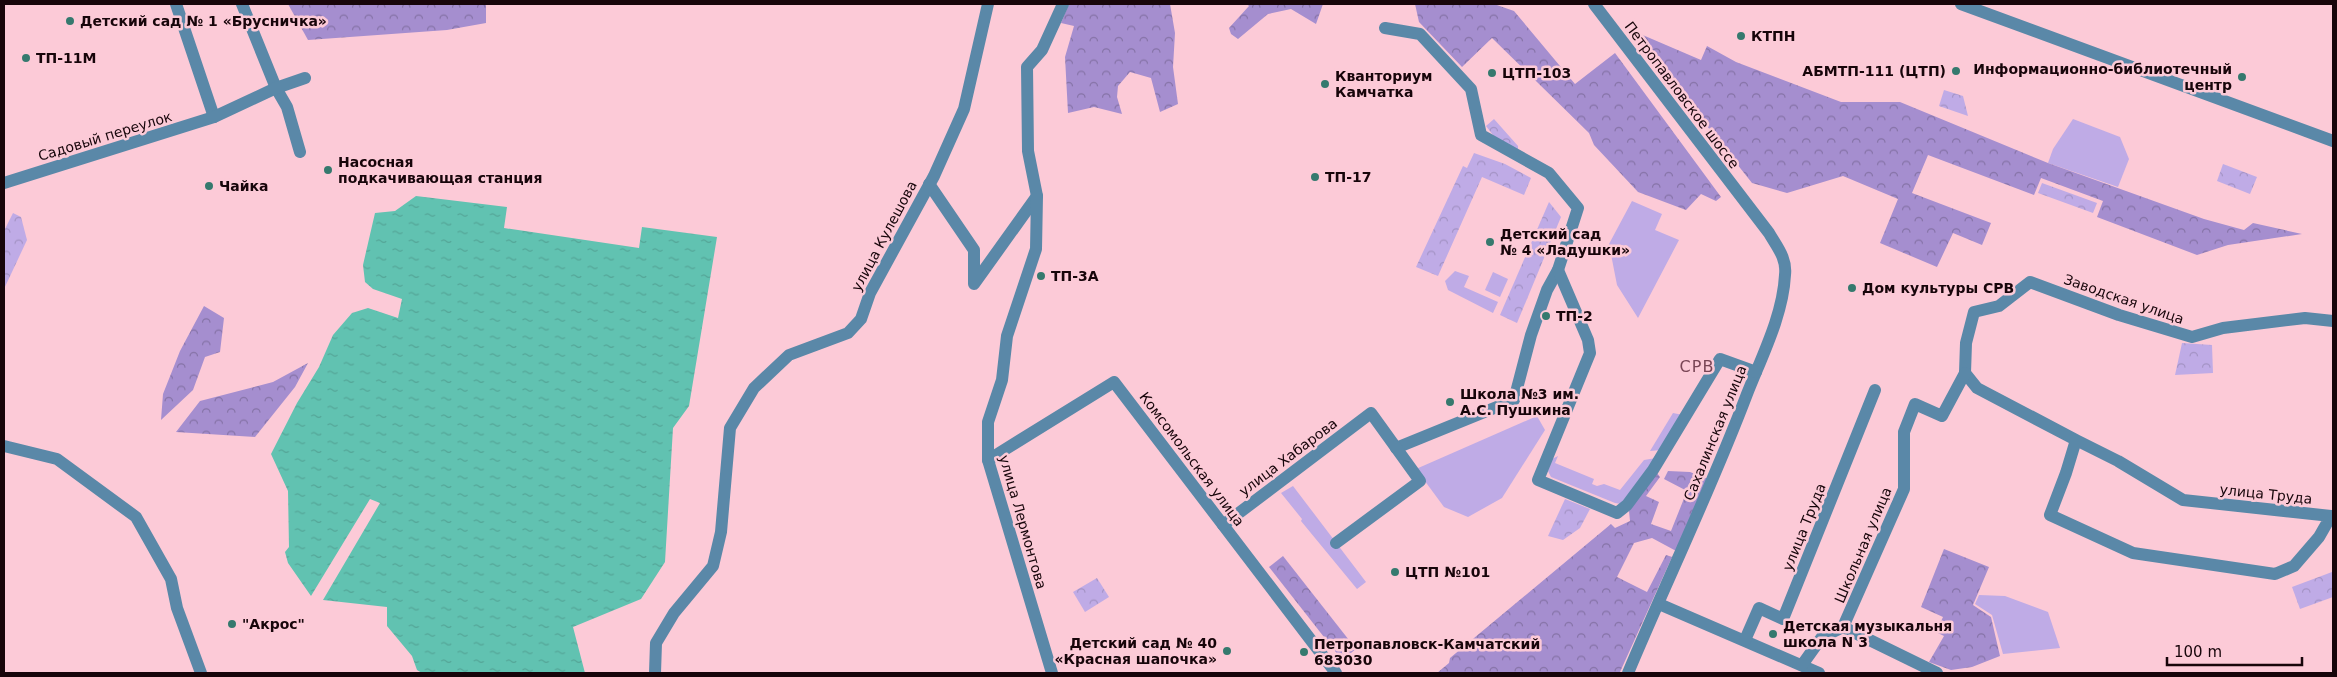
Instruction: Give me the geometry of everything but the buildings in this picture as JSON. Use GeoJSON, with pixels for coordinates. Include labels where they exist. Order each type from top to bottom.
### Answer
{"type":"FeatureCollection","features":[{"type":"Feature","properties":{"kind":"street"},"geometry":{"type":"LineString","coordinates":[[176,4],[214,117]]}},
{"type":"Feature","properties":{"kind":"street"},"geometry":{"type":"LineString","coordinates":[[242,4],[276,88],[287,108],[300,152]]}},
{"type":"Feature","properties":{"kind":"street","name":"улица Кулешова"},"geometry":{"type":"LineString","coordinates":[[655,673],[656,643],[674,612],[713,566],[721,532],[730,428],[754,388],[789,355],[848,332],[860,319],[870,292],[929,184],[964,110],[988,4]]}},
{"type":"Feature","properties":{"kind":"street","name":"улица Лермонтова"},"geometry":{"type":"LineString","coordinates":[[1052,673],[988,460],[988,422],[1002,380],[1007,336],[1036,249],[1037,196],[1028,151],[1027,66],[1042,50],[1062,4]]}},
{"type":"Feature","properties":{"kind":"street","name":"Петропавловское шоссе"},"geometry":{"type":"LineString","coordinates":[[1594,4],[1747,204]]}},
{"type":"Feature","properties":{"kind":"street"},"geometry":{"type":"LineString","coordinates":[[1961,4],[2333,141]]}},
{"type":"Feature","properties":{"kind":"street"},"geometry":{"type":"LineString","coordinates":[[1336,543],[1420,482],[1396,448],[1514,400],[1531,335],[1547,290],[1558,270],[1578,208],[1549,173],[1481,135],[1471,89],[1420,34],[1385,28]]}},
{"type":"Feature","properties":{"kind":"street","name":"Садовый переулок"},"geometry":{"type":"LineString","coordinates":[[4,183],[214,117],[276,88],[306,78]]}},
{"type":"Feature","properties":{"kind":"street"},"geometry":{"type":"LineString","coordinates":[[929,184],[974,250],[974,284],[1037,196]]}},
{"type":"Feature","properties":{"kind":"street","name":"Сахалинская улица"},"geometry":{"type":"LineString","coordinates":[[1628,673],[1715,476],[1776,318],[1785,275],[1785,259],[1769,233],[1747,204]]}},
{"type":"Feature","properties":{"kind":"street"},"geometry":{"type":"LineString","coordinates":[[1558,270],[1588,340],[1590,353],[1538,480],[1617,514],[1627,506],[1653,470],[1720,359],[1756,372]]}},
{"type":"Feature","properties":{"kind":"street","name":"Заводская улица"},"geometry":{"type":"LineString","coordinates":[[1974,312],[1999,306],[2030,282],[2119,315],[2192,337],[2223,328],[2305,318],[2333,321]]}},
{"type":"Feature","properties":{"kind":"street","name":"Школьная улица"},"geometry":{"type":"LineString","coordinates":[[1843,627],[1904,489],[1904,432],[1915,404],[1942,416],[1965,373],[1966,343],[1974,312]]}},
{"type":"Feature","properties":{"kind":"street"},"geometry":{"type":"LineString","coordinates":[[1965,373],[1977,388],[2076,440]]}},
{"type":"Feature","properties":{"kind":"street","name":"Комсомольская улица"},"geometry":{"type":"LineString","coordinates":[[988,460],[1114,382],[1223,525],[1330,671]]}},
{"type":"Feature","properties":{"kind":"street","name":"улица Труда"},"geometry":{"type":"LineString","coordinates":[[1744,640],[1758,608],[1783,619],[1875,390]]}},
{"type":"Feature","properties":{"kind":"street","name":"улица Хабарова"},"geometry":{"type":"LineString","coordinates":[[1223,525],[1371,413],[1396,448]]}},
{"type":"Feature","properties":{"kind":"street","name":"улица Труда"},"geometry":{"type":"LineString","coordinates":[[2076,440],[2118,461],[2183,500],[2331,516],[2319,537],[2294,566],[2275,574],[2133,553],[2050,515],[2076,440]]}},
{"type":"Feature","properties":{"kind":"street"},"geometry":{"type":"LineString","coordinates":[[4,446],[57,460],[136,517],[172,579],[177,608],[201,673]]}},
{"type":"Feature","properties":{"kind":"street"},"geometry":{"type":"LineString","coordinates":[[1659,604],[1819,673]]}},
{"type":"Feature","properties":{"kind":"street"},"geometry":{"type":"LineString","coordinates":[[1802,665],[1822,637],[1843,627],[1937,673]]}},
{"type":"Feature","properties":{"kind":"green space"},"geometry":{"type":"Polygon","coordinates":[[[288,4],[486,4],[486,23],[447,30],[308,40],[288,4]]]}},
{"type":"Feature","properties":{"kind":"green space"},"geometry":{"type":"Polygon","coordinates":[[[1069,4],[1170,4],[1175,33],[1173,67],[1178,104],[1160,112],[1151,78],[1130,72],[1118,86],[1117,97],[1122,114],[1094,107],[1068,113],[1065,57],[1074,26],[1061,23],[1069,4]]]}},
{"type":"Feature","properties":{"kind":"green space"},"geometry":{"type":"Polygon","coordinates":[[[1247,4],[1323,4],[1316,24],[1291,9],[1268,14],[1238,39],[1231,34],[1229,28],[1249,6],[1247,4]]]}},
{"type":"Feature","properties":{"kind":"green space"},"geometry":{"type":"Polygon","coordinates":[[[1415,4],[1494,4],[1514,11],[1575,84],[1615,53],[1721,197],[1716,201],[1701,194],[1686,210],[1638,192],[1594,145],[1589,133],[1492,38],[1462,67],[1419,22],[1415,4]]]}},
{"type":"Feature","properties":{"kind":"green space"},"geometry":{"type":"Polygon","coordinates":[[[1631,30],[1701,60],[1707,46],[1736,62],[1841,102],[1900,102],[2048,163],[2204,219],[2244,230],[2253,223],[2302,234],[2228,245],[2197,255],[2097,217],[2103,201],[2041,178],[2034,195],[1928,155],[1912,193],[1991,223],[1982,245],[1953,233],[1937,267],[1880,243],[1898,199],[1843,176],[1787,193],[1752,183],[1631,30]]]}},
{"type":"Feature","properties":{"kind":"green space"},"geometry":{"type":"Polygon","coordinates":[[[1944,90],[1963,96],[1968,116],[1939,106],[1944,90]]]}},
{"type":"Feature","properties":{"kind":"green space"},"geometry":{"type":"Polygon","coordinates":[[[1494,119],[1518,146],[1518,150],[1496,139],[1486,126],[1494,119]]]}},
{"type":"Feature","properties":{"kind":"green space"},"geometry":{"type":"Polygon","coordinates":[[[2073,119],[2120,137],[2129,159],[2118,187],[2048,163],[2053,149],[2073,119]]]}},
{"type":"Feature","properties":{"kind":"green space"},"geometry":{"type":"Polygon","coordinates":[[[1474,153],[1505,164],[1531,178],[1524,195],[1482,177],[1438,276],[1416,267],[1463,166],[1467,168],[1474,153]]]}},
{"type":"Feature","properties":{"kind":"green space"},"geometry":{"type":"Polygon","coordinates":[[[2223,164],[2257,177],[2250,194],[2217,181],[2223,164]]]}},
{"type":"Feature","properties":{"kind":"green space"},"geometry":{"type":"Polygon","coordinates":[[[2042,183],[2097,203],[2093,213],[2038,193],[2042,183]]]}},
{"type":"Feature","properties":{"kind":"green space"},"geometry":{"type":"Polygon","coordinates":[[[1632,201],[1662,214],[1655,230],[1679,240],[1638,318],[1617,285],[1609,244],[1632,201]]]}},
{"type":"Feature","properties":{"kind":"green space"},"geometry":{"type":"Polygon","coordinates":[[[1549,202],[1561,217],[1517,323],[1500,315],[1549,202]]]}},
{"type":"Feature","properties":{"kind":"green space"},"geometry":{"type":"Polygon","coordinates":[[[13,213],[21,217],[27,240],[4,289],[4,231],[13,213]]]}},
{"type":"Feature","properties":{"kind":"green space"},"geometry":{"type":"Polygon","coordinates":[[[1455,271],[1469,276],[1464,287],[1498,302],[1493,313],[1448,290],[1445,281],[1455,271]]]}},
{"type":"Feature","properties":{"kind":"green space"},"geometry":{"type":"Polygon","coordinates":[[[1493,272],[1508,279],[1500,297],[1485,290],[1493,272]]]}},
{"type":"Feature","properties":{"kind":"green space"},"geometry":{"type":"Polygon","coordinates":[[[204,306],[224,318],[220,352],[205,357],[193,390],[161,420],[163,394],[180,351],[204,306]]]}},
{"type":"Feature","properties":{"kind":"green space"},"geometry":{"type":"Polygon","coordinates":[[[2182,343],[2212,345],[2213,373],[2175,375],[2182,343]]]}},
{"type":"Feature","properties":{"kind":"green space"},"geometry":{"type":"Polygon","coordinates":[[[308,363],[295,387],[255,437],[176,432],[200,401],[273,382],[308,363]]]}},
{"type":"Feature","properties":{"kind":"green space"},"geometry":{"type":"Polygon","coordinates":[[[1673,413],[1683,415],[1661,450],[1650,451],[1673,413]]]}},
{"type":"Feature","properties":{"kind":"green space"},"geometry":{"type":"Polygon","coordinates":[[[1537,416],[1545,430],[1502,498],[1468,517],[1444,507],[1416,469],[1537,416]]]}},
{"type":"Feature","properties":{"kind":"green space"},"geometry":{"type":"Polygon","coordinates":[[[1558,456],[1555,463],[1594,479],[1592,484],[1597,486],[1604,484],[1620,490],[1644,460],[1656,458],[1621,504],[1551,477],[1548,471],[1552,459],[1558,456]]]}},
{"type":"Feature","properties":{"kind":"green space"},"geometry":{"type":"Polygon","coordinates":[[[1668,471],[1690,472],[1708,479],[1678,552],[1652,538],[1634,543],[1617,577],[1647,592],[1666,555],[1672,557],[1620,672],[1437,673],[1449,663],[1450,658],[1611,524],[1615,528],[1630,521],[1629,511],[1657,473],[1660,477],[1646,496],[1659,502],[1651,524],[1671,531],[1687,491],[1664,479],[1668,471]]]}},
{"type":"Feature","properties":{"kind":"green space"},"geometry":{"type":"Polygon","coordinates":[[[1293,486],[1366,582],[1357,589],[1301,521],[1302,519],[1281,493],[1293,486]]]}},
{"type":"Feature","properties":{"kind":"green space"},"geometry":{"type":"Polygon","coordinates":[[[1565,499],[1590,509],[1580,528],[1563,540],[1548,536],[1565,499]]]}},
{"type":"Feature","properties":{"kind":"green space"},"geometry":{"type":"Polygon","coordinates":[[[1944,549],[1989,567],[1973,605],[1991,617],[2000,656],[1972,667],[1951,670],[1929,662],[1944,636],[1936,632],[1943,617],[1921,607],[1944,549]]]}},
{"type":"Feature","properties":{"kind":"green space"},"geometry":{"type":"Polygon","coordinates":[[[1283,556],[1356,649],[1342,660],[1269,567],[1283,556]]]}},
{"type":"Feature","properties":{"kind":"green space"},"geometry":{"type":"Polygon","coordinates":[[[2332,572],[2333,597],[2300,609],[2292,587],[2332,572]]]}},
{"type":"Feature","properties":{"kind":"green space"},"geometry":{"type":"Polygon","coordinates":[[[1097,578],[1109,597],[1085,612],[1073,592],[1097,578]]]}},
{"type":"Feature","properties":{"kind":"green space"},"geometry":{"type":"Polygon","coordinates":[[[1979,595],[2005,596],[2048,612],[2060,648],[2003,654],[1992,615],[1975,604],[1979,595]]]}},
{"type":"Feature","properties":{"kind":"water"},"geometry":{"type":"Polygon","coordinates":[[[416,196],[507,207],[504,228],[639,248],[642,227],[717,237],[689,406],[673,428],[665,562],[641,599],[573,627],[585,673],[422,673],[417,670],[412,656],[387,626],[387,607],[323,600],[380,503],[370,499],[311,596],[288,563],[285,552],[289,547],[288,491],[271,454],[297,403],[319,367],[333,335],[352,313],[368,308],[398,318],[402,299],[373,289],[365,282],[363,265],[375,213],[395,211],[416,196]]]}},
{"type":"Feature","properties":{"kind":"place","name":"Детский сад № 1 «Брусничка»"},"geometry":{"type":"Point","coordinates":[70,21]}},
{"type":"Feature","properties":{"kind":"place","name":"КТПН"},"geometry":{"type":"Point","coordinates":[1741,36]}},
{"type":"Feature","properties":{"kind":"place","name":"ТП-11М"},"geometry":{"type":"Point","coordinates":[26,58]}},
{"type":"Feature","properties":{"kind":"place","name":"АБМТП-111 (ЦТП)"},"geometry":{"type":"Point","coordinates":[1956,71]}},
{"type":"Feature","properties":{"kind":"place","name":"ЦТП-103"},"geometry":{"type":"Point","coordinates":[1492,73]}},
{"type":"Feature","properties":{"kind":"place","name":"Информационно-библиотечный центр"},"geometry":{"type":"Point","coordinates":[2242,77]}},
{"type":"Feature","properties":{"kind":"place","name":"Кванториум Камчатка"},"geometry":{"type":"Point","coordinates":[1325,84]}},
{"type":"Feature","properties":{"kind":"place","name":"Насосная подкачивающая станция"},"geometry":{"type":"Point","coordinates":[328,170]}},
{"type":"Feature","properties":{"kind":"place","name":"ТП-17"},"geometry":{"type":"Point","coordinates":[1315,177]}},
{"type":"Feature","properties":{"kind":"place","name":"Чайка"},"geometry":{"type":"Point","coordinates":[209,186]}},
{"type":"Feature","properties":{"kind":"place","name":"Детский сад № 4 «Ладушки»"},"geometry":{"type":"Point","coordinates":[1490,242]}},
{"type":"Feature","properties":{"kind":"place","name":"ТП-3А"},"geometry":{"type":"Point","coordinates":[1041,276]}},
{"type":"Feature","properties":{"kind":"place","name":"Дом культуры СРВ"},"geometry":{"type":"Point","coordinates":[1852,288]}},
{"type":"Feature","properties":{"kind":"place","name":"ТП-2"},"geometry":{"type":"Point","coordinates":[1546,316]}},
{"type":"Feature","properties":{"kind":"place","name":"Школа №3 им. А.С. Пушкина"},"geometry":{"type":"Point","coordinates":[1450,402]}},
{"type":"Feature","properties":{"kind":"place","name":"ЦТП №101"},"geometry":{"type":"Point","coordinates":[1395,572]}},
{"type":"Feature","properties":{"kind":"place","name":"\"Акрос\""},"geometry":{"type":"Point","coordinates":[232,624]}},
{"type":"Feature","properties":{"kind":"place","name":"Детская музыкальня школа N 3"},"geometry":{"type":"Point","coordinates":[1773,634]}},
{"type":"Feature","properties":{"kind":"place","name":"Детский сад № 40 «Красная шапочка»"},"geometry":{"type":"Point","coordinates":[1227,651]}},
{"type":"Feature","properties":{"kind":"place","name":"Петропавловск-Камчатский 683030"},"geometry":{"type":"Point","coordinates":[1304,652]}},
{"type":"Feature","properties":{"kind":"district","name":"СРВ"},"geometry":{"type":"Point","coordinates":[1697,366]}}]}
